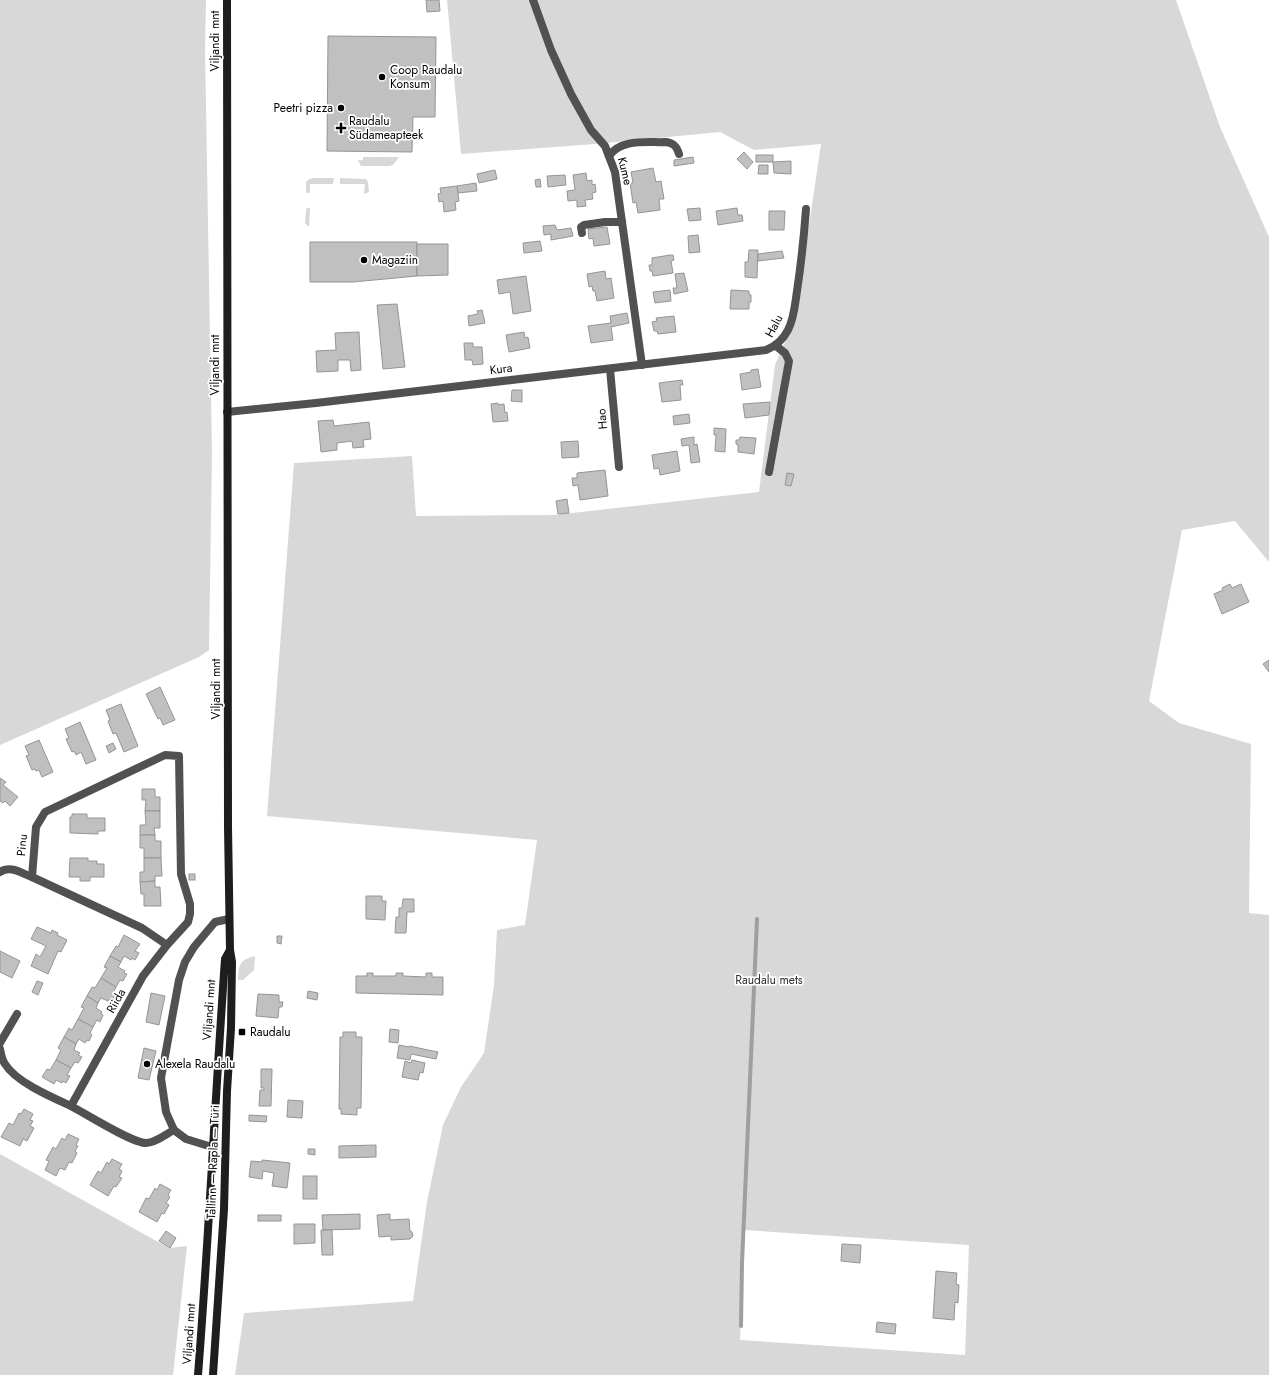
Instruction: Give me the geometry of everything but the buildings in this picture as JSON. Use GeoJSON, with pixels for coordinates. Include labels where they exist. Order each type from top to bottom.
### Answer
{"type":"FeatureCollection","features":[{"type":"Feature","properties":{"kind":"main road","name":"Viljandi mnt"},"geometry":{"type":"LineString","coordinates":[[198,1375],[210,1218],[212,1147],[225,959],[230,950],[227,412],[227,0]]}},
{"type":"Feature","properties":{"kind":"main road","name":"Tallinn — Rapla — Türi"},"geometry":{"type":"LineString","coordinates":[[213,1375],[224,1209],[227,1091],[231,1028],[232,962],[230,950]]}},
{"type":"Feature","properties":{"kind":"main road"},"geometry":{"type":"LineString","coordinates":[[194,1375],[202,1334]]}},
{"type":"Feature","properties":{"kind":"street","name":"Kume"},"geometry":{"type":"LineString","coordinates":[[533,0],[551,50],[571,94],[591,130],[605,146],[615,172],[642,365]]}},
{"type":"Feature","properties":{"kind":"street"},"geometry":{"type":"LineString","coordinates":[[609,156],[615,149],[624,144],[666,142],[675,145],[679,154]]}},
{"type":"Feature","properties":{"kind":"street","name":"Halu"},"geometry":{"type":"LineString","coordinates":[[770,472],[789,361],[785,353],[776,346],[789,329],[793,316],[803,247],[806,209]]}},
{"type":"Feature","properties":{"kind":"street"},"geometry":{"type":"LineString","coordinates":[[582,233],[581,227],[584,225],[605,222],[622,222]]}},
{"type":"Feature","properties":{"kind":"street","name":"Kura"},"geometry":{"type":"LineString","coordinates":[[227,412],[610,369],[766,350],[776,346]]}},
{"type":"Feature","properties":{"kind":"street","name":"Hao"},"geometry":{"type":"LineString","coordinates":[[610,369],[619,467]]}},
{"type":"Feature","properties":{"kind":"street","name":"Pinu"},"geometry":{"type":"LineString","coordinates":[[32,877],[36,827],[45,812],[166,756],[179,756]]}},
{"type":"Feature","properties":{"kind":"street","name":"Riida"},"geometry":{"type":"LineString","coordinates":[[71,1106],[143,976],[167,945],[188,922],[190,904],[181,874],[179,756]]}},
{"type":"Feature","properties":{"kind":"street"},"geometry":{"type":"LineString","coordinates":[[0,872],[4,869],[12,869],[32,877],[142,928],[167,945]]}},
{"type":"Feature","properties":{"kind":"street"},"geometry":{"type":"LineString","coordinates":[[212,1147],[186,1139],[174,1130],[166,1112],[161,1078],[180,980],[185,962],[204,933],[215,922],[229,919]]}},
{"type":"Feature","properties":{"kind":"street"},"geometry":{"type":"LineString","coordinates":[[0,1043],[17,1014]]}},
{"type":"Feature","properties":{"kind":"street"},"geometry":{"type":"LineString","coordinates":[[0,1049],[4,1063],[15,1077],[133,1140],[146,1143],[153,1142],[174,1130]]}},
{"type":"Feature","properties":{"kind":"green space"},"geometry":{"type":"Polygon","coordinates":[[[0,0],[206,0],[205,49],[212,453],[209,650],[199,657],[0,745],[0,0]]]}},
{"type":"Feature","properties":{"kind":"green space","name":"Raudalu mets"},"geometry":{"type":"Polygon","coordinates":[[[447,0],[1176,0],[1220,127],[1269,237],[1269,562],[1235,521],[1182,530],[1149,701],[1179,723],[1251,744],[1249,913],[1269,915],[1269,1375],[235,1375],[244,1313],[413,1301],[427,1202],[443,1125],[461,1087],[484,1053],[494,985],[497,930],[525,925],[537,840],[267,816],[294,463],[412,456],[416,516],[554,515],[759,492],[775,365],[783,346],[794,327],[821,144],[754,150],[720,132],[595,144],[461,154],[447,0]],[[745,1230],[740,1340],[965,1355],[969,1245],[745,1230]]]}},
{"type":"Feature","properties":{"kind":"green space"},"geometry":{"type":"Polygon","coordinates":[[[363,157],[399,157],[393,165],[389,166],[361,166],[358,160],[363,160],[363,157]]]}},
{"type":"Feature","properties":{"kind":"green space"},"geometry":{"type":"Polygon","coordinates":[[[334,178],[333,184],[310,184],[310,192],[306,193],[306,182],[309,179],[334,178]]]}},
{"type":"Feature","properties":{"kind":"green space"},"geometry":{"type":"Polygon","coordinates":[[[340,178],[366,179],[368,182],[369,192],[364,194],[365,184],[340,184],[340,178]]]}},
{"type":"Feature","properties":{"kind":"green space"},"geometry":{"type":"Polygon","coordinates":[[[307,208],[310,208],[309,227],[305,223],[307,208]]]}},
{"type":"Feature","properties":{"kind":"green space"},"geometry":{"type":"Polygon","coordinates":[[[255,956],[254,970],[243,980],[238,980],[239,970],[243,961],[255,956]]]}},
{"type":"Feature","properties":{"kind":"green space"},"geometry":{"type":"Polygon","coordinates":[[[0,1154],[169,1248],[187,1246],[173,1375],[0,1375],[0,1154]]]}},
{"type":"Feature","properties":{"kind":"waterway"},"geometry":{"type":"LineString","coordinates":[[741,1326],[742,1263],[757,919]]}},
{"type":"Feature","properties":{"kind":"place","name":"Coop Raudalu Konsum"},"geometry":{"type":"Point","coordinates":[382,77]}},
{"type":"Feature","properties":{"kind":"place","name":"Peetri pizza"},"geometry":{"type":"Point","coordinates":[341,108]}},
{"type":"Feature","properties":{"kind":"place","name":"Raudalu Südameapteek"},"geometry":{"type":"Point","coordinates":[341,128]}},
{"type":"Feature","properties":{"kind":"place","name":"Magaziin"},"geometry":{"type":"Point","coordinates":[364,260]}},
{"type":"Feature","properties":{"kind":"place","name":"Raudalu"},"geometry":{"type":"Point","coordinates":[242,1032]}},
{"type":"Feature","properties":{"kind":"place","name":"Alexela Raudalu"},"geometry":{"type":"Point","coordinates":[147,1064]}}]}
